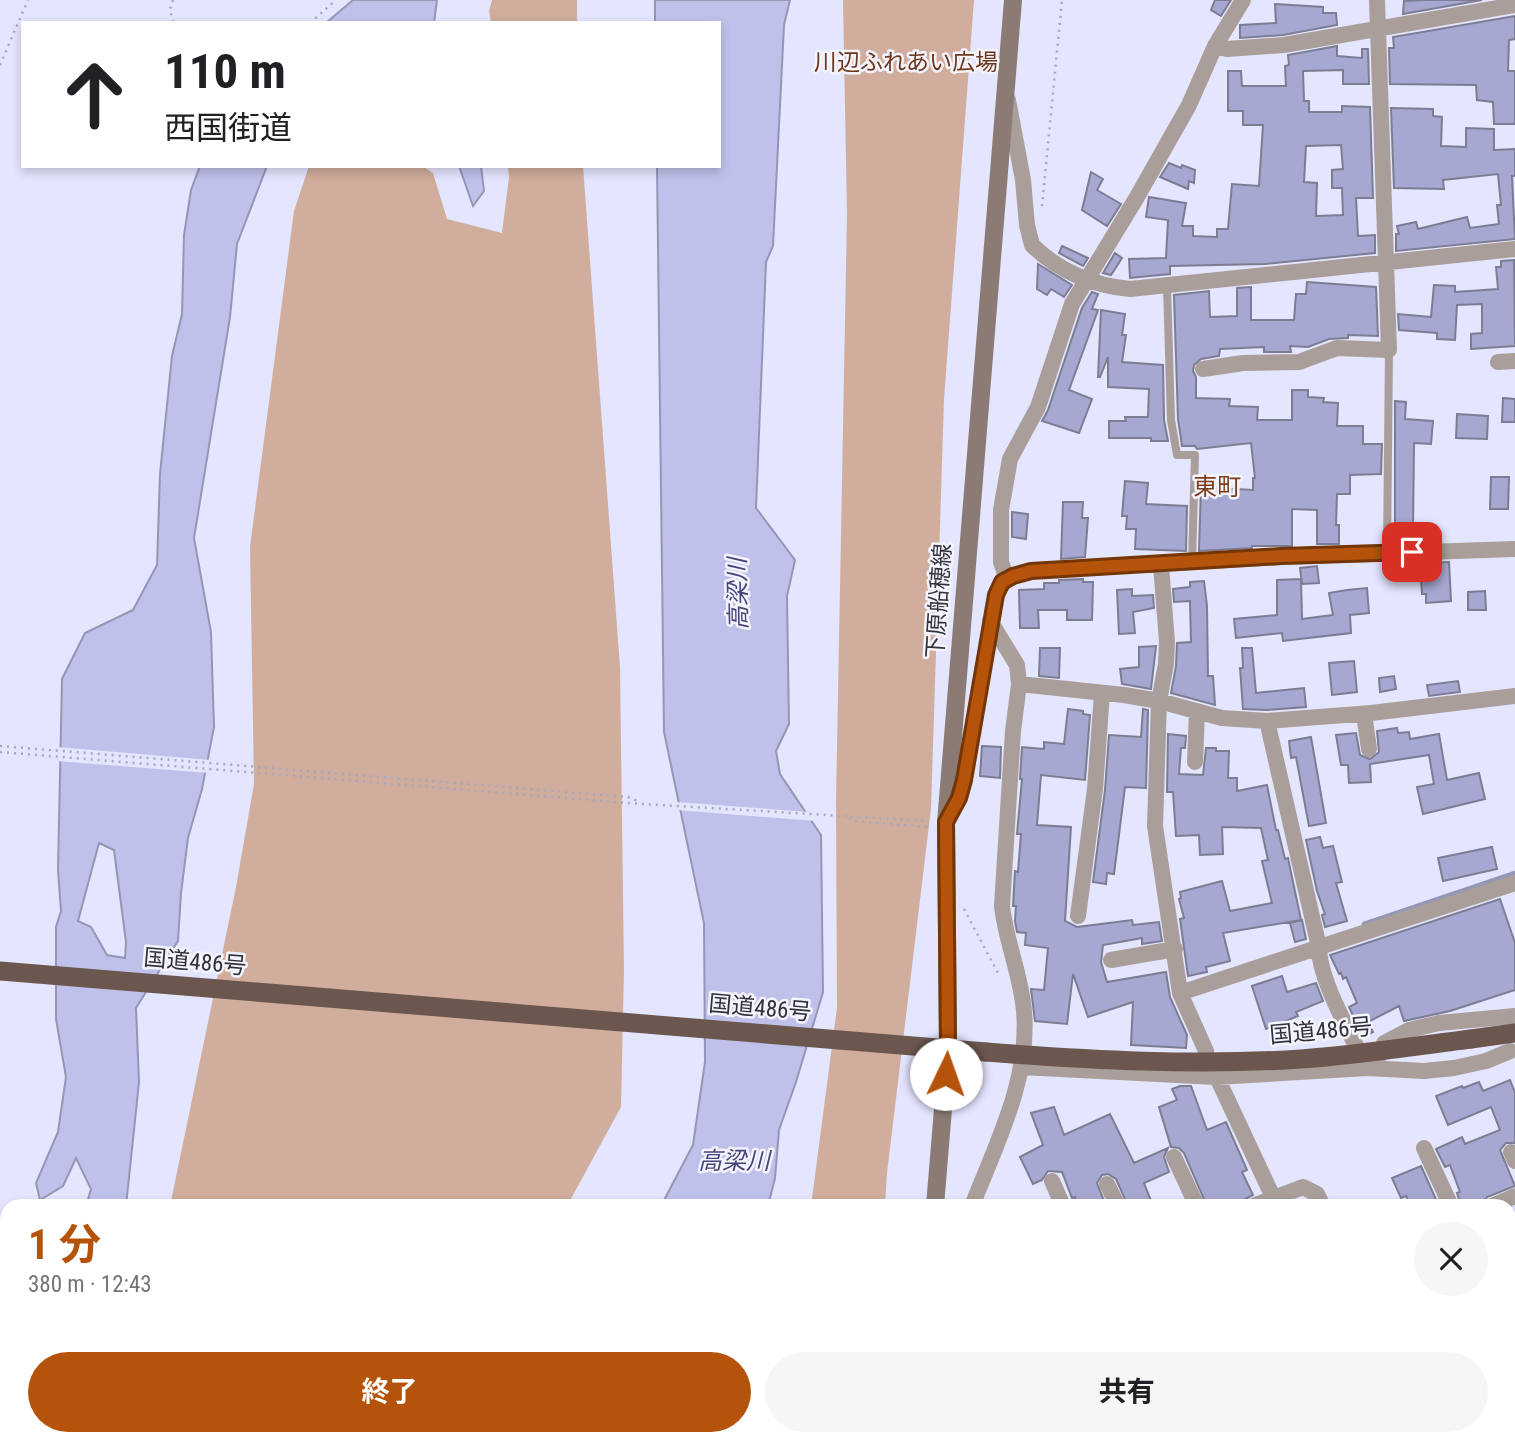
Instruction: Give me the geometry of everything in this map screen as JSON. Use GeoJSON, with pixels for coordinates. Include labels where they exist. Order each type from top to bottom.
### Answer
{"type":"FeatureCollection","features":[{"type":"Feature","properties":{"kind":"highway","name":"国道486号"},"geometry":{"type":"LineString","coordinates":[[0,971],[1104,1060],[1237,1062],[1352,1054],[1471,1039],[1514,1046]]}},
{"type":"Feature","properties":{"kind":"main road","name":"下原船穂線"},"geometry":{"type":"LineString","coordinates":[[936,1199],[948,1048],[937,824],[1013,0]]}},
{"type":"Feature","properties":{"kind":"street"},"geometry":{"type":"LineString","coordinates":[[1007,579],[1001,562],[1001,510],[1010,459],[1038,407],[1072,304],[1189,105],[1215,46],[1243,0]]}},
{"type":"Feature","properties":{"kind":"street"},"geometry":{"type":"LineString","coordinates":[[1203,369],[1243,363],[1298,362],[1337,348],[1389,350],[1377,0]]}},
{"type":"Feature","properties":{"kind":"street"},"geometry":{"type":"LineString","coordinates":[[1215,46],[1227,49],[1284,45],[1515,5]]}},
{"type":"Feature","properties":{"kind":"street"},"geometry":{"type":"LineString","coordinates":[[1004,86],[1021,168],[1032,245],[1086,281],[1130,289],[1515,249]]}},
{"type":"Feature","properties":{"kind":"street"},"geometry":{"type":"LineString","coordinates":[[1498,362],[1515,361]]}},
{"type":"Feature","properties":{"kind":"street"},"geometry":{"type":"LineString","coordinates":[[937,824],[959,798],[990,621],[996,595],[1002,582],[1007,579],[1031,571],[1387,552],[1515,549]]}},
{"type":"Feature","properties":{"kind":"street"},"geometry":{"type":"LineString","coordinates":[[1161,565],[1167,642],[1159,701],[1155,826],[1181,993],[1206,1051]]}},
{"type":"Feature","properties":{"kind":"street"},"geometry":{"type":"LineString","coordinates":[[975,1199],[1018,1089],[1024,1011],[1004,928],[1002,906],[1013,731],[1019,684],[1017,665],[990,621]]}},
{"type":"Feature","properties":{"kind":"street"},"geometry":{"type":"LineString","coordinates":[[1019,684],[1159,701],[1222,718],[1267,721],[1364,714],[1515,696]]}},
{"type":"Feature","properties":{"kind":"street"},"geometry":{"type":"LineString","coordinates":[[1078,916],[1095,789],[1102,693]]}},
{"type":"Feature","properties":{"kind":"street"},"geometry":{"type":"LineString","coordinates":[[1195,762],[1197,711]]}},
{"type":"Feature","properties":{"kind":"street"},"geometry":{"type":"LineString","coordinates":[[1364,714],[1369,749]]}},
{"type":"Feature","properties":{"kind":"street"},"geometry":{"type":"LineString","coordinates":[[1267,721],[1319,947],[1319,959],[1336,1004],[1371,1068]]}},
{"type":"Feature","properties":{"kind":"street"},"geometry":{"type":"LineString","coordinates":[[1181,993],[1515,883]]}},
{"type":"Feature","properties":{"kind":"street"},"geometry":{"type":"LineString","coordinates":[[1111,960],[1175,948]]}},
{"type":"Feature","properties":{"kind":"street"},"geometry":{"type":"LineString","coordinates":[[1371,1068],[1384,1043],[1409,1030],[1438,1023],[1515,1016]]}},
{"type":"Feature","properties":{"kind":"street"},"geometry":{"type":"LineString","coordinates":[[1021,1067],[1215,1074],[1371,1068],[1424,1071],[1486,1061],[1514,1046]]}},
{"type":"Feature","properties":{"kind":"street"},"geometry":{"type":"LineString","coordinates":[[1215,1074],[1273,1197]]}},
{"type":"Feature","properties":{"kind":"street"},"geometry":{"type":"LineString","coordinates":[[1424,1149],[1448,1199]]}},
{"type":"Feature","properties":{"kind":"street"},"geometry":{"type":"LineString","coordinates":[[1174,1157],[1194,1199]]}},
{"type":"Feature","properties":{"kind":"street"},"geometry":{"type":"LineString","coordinates":[[1052,1181],[1060,1199]]}},
{"type":"Feature","properties":{"kind":"street"},"geometry":{"type":"LineString","coordinates":[[1107,1184],[1114,1199]]}},
{"type":"Feature","properties":{"kind":"street"},"geometry":{"type":"LineString","coordinates":[[1269,1199],[1303,1187],[1319,1199]]}},
{"type":"Feature","properties":{"kind":"lane"},"geometry":{"type":"LineString","coordinates":[[1167,286],[1174,443],[1177,455],[1195,454],[1192,562]]}},
{"type":"Feature","properties":{"kind":"lane"},"geometry":{"type":"LineString","coordinates":[[1387,552],[1389,350]]}},
{"type":"Feature","properties":{"kind":"path"},"geometry":{"type":"LineString","coordinates":[[0,65],[28,0]]}},
{"type":"Feature","properties":{"kind":"path"},"geometry":{"type":"LineString","coordinates":[[173,0],[170,9],[173,21]]}},
{"type":"Feature","properties":{"kind":"path"},"geometry":{"type":"LineString","coordinates":[[312,21],[336,0]]}},
{"type":"Feature","properties":{"kind":"path"},"geometry":{"type":"LineString","coordinates":[[1042,210],[1062,0]]}},
{"type":"Feature","properties":{"kind":"path"},"geometry":{"type":"LineString","coordinates":[[0,746],[628,797],[641,803]]}},
{"type":"Feature","properties":{"kind":"path"},"geometry":{"type":"LineString","coordinates":[[0,752],[641,803],[848,818],[854,815],[937,824]]}},
{"type":"Feature","properties":{"kind":"path"},"geometry":{"type":"LineString","coordinates":[[964,909],[1004,984]]}},
{"type":"Feature","properties":{"kind":"green space"},"geometry":{"type":"Polygon","coordinates":[[[492,0],[577,0],[577,21],[491,21],[489,11],[492,0]]]}},
{"type":"Feature","properties":{"kind":"green space","name":"川辺ふれあい広場"},"geometry":{"type":"Polygon","coordinates":[[[843,0],[974,0],[944,399],[931,809],[885,1199],[812,1199],[837,1008],[836,802],[847,214],[843,0]]]}},
{"type":"Feature","properties":{"kind":"green space"},"geometry":{"type":"Polygon","coordinates":[[[308,168],[425,168],[433,173],[447,219],[502,233],[508,168],[583,168],[620,667],[624,970],[621,1107],[571,1199],[171,1199],[236,887],[254,784],[250,547],[294,211],[308,168]]]}},
{"type":"Feature","properties":{"kind":"water"},"geometry":{"type":"Polygon","coordinates":[[[353,0],[437,0],[434,21],[328,21],[353,0]]]}},
{"type":"Feature","properties":{"kind":"water","name":"高梁川"},"geometry":{"type":"Polygon","coordinates":[[[655,0],[790,0],[784,25],[773,246],[766,262],[756,508],[795,560],[787,596],[789,724],[776,751],[780,774],[821,835],[823,992],[779,1130],[775,1178],[770,1199],[665,1199],[693,1145],[705,1062],[704,923],[664,732],[657,168],[721,168],[721,21],[655,21],[655,0]]]}},
{"type":"Feature","properties":{"kind":"water"},"geometry":{"type":"Polygon","coordinates":[[[199,168],[266,168],[237,244],[230,317],[194,538],[211,632],[214,727],[202,789],[188,838],[178,941],[136,1008],[139,1082],[127,1199],[88,1199],[91,1189],[76,1158],[63,1186],[40,1199],[36,1183],[58,1132],[66,1077],[56,1019],[56,927],[61,911],[58,870],[62,679],[85,633],[133,610],[157,565],[160,474],[172,356],[182,314],[184,235],[191,190],[199,168]],[[99,843],[78,921],[91,927],[107,955],[125,958],[126,942],[114,850],[99,843]]]}},
{"type":"Feature","properties":{"kind":"water"},"geometry":{"type":"Polygon","coordinates":[[[460,168],[481,168],[484,191],[473,206],[460,168]]]}},
{"type":"Feature","properties":{"kind":"pier"},"geometry":{"type":"Polygon","coordinates":[[[57,747],[211,760],[209,773],[56,761],[57,747]]]}},
{"type":"Feature","properties":{"kind":"pier"},"geometry":{"type":"Polygon","coordinates":[[[675,802],[810,812],[815,821],[677,810],[675,802]]]}},
{"type":"Feature","properties":{"kind":"building"},"geometry":{"type":"Polygon","coordinates":[[[1215,0],[1231,0],[1221,16],[1211,10],[1215,0]]]}},
{"type":"Feature","properties":{"kind":"building"},"geometry":{"type":"Polygon","coordinates":[[[1482,0],[1403,14],[1404,1],[1482,0]]]}},
{"type":"Feature","properties":{"kind":"building"},"geometry":{"type":"Polygon","coordinates":[[[1275,4],[1323,7],[1323,13],[1336,13],[1337,25],[1283,35],[1240,38],[1240,25],[1276,23],[1275,4]]]}},
{"type":"Feature","properties":{"kind":"building"},"geometry":{"type":"Polygon","coordinates":[[[1515,16],[1515,39],[1509,40],[1508,71],[1515,71],[1515,124],[1494,124],[1493,102],[1477,100],[1476,85],[1390,84],[1389,48],[1394,48],[1393,37],[1515,16]]]}},
{"type":"Feature","properties":{"kind":"building"},"geometry":{"type":"Polygon","coordinates":[[[1337,46],[1337,56],[1362,58],[1362,49],[1368,49],[1369,84],[1343,84],[1343,70],[1303,71],[1304,101],[1309,101],[1309,112],[1342,112],[1342,106],[1370,107],[1373,198],[1356,198],[1358,236],[1375,235],[1375,253],[1265,264],[1170,266],[1170,274],[1130,278],[1129,259],[1166,258],[1168,220],[1146,217],[1149,197],[1186,203],[1182,226],[1193,226],[1193,236],[1217,237],[1217,229],[1228,229],[1232,184],[1259,186],[1263,125],[1243,125],[1243,111],[1228,111],[1228,71],[1241,71],[1242,86],[1286,86],[1285,66],[1289,65],[1288,55],[1337,46]],[[1341,145],[1306,146],[1304,182],[1317,183],[1316,216],[1343,215],[1342,188],[1332,188],[1332,170],[1343,169],[1341,145]]]}},
{"type":"Feature","properties":{"kind":"building"},"geometry":{"type":"Polygon","coordinates":[[[1391,108],[1433,109],[1433,116],[1442,117],[1441,146],[1466,147],[1466,128],[1494,129],[1494,150],[1515,149],[1515,176],[1512,176],[1515,239],[1396,251],[1396,234],[1399,234],[1397,226],[1416,222],[1418,229],[1467,217],[1470,228],[1499,224],[1497,205],[1501,205],[1498,174],[1443,180],[1444,189],[1394,188],[1391,108]]]}},
{"type":"Feature","properties":{"kind":"building"},"geometry":{"type":"Polygon","coordinates":[[[1169,163],[1195,170],[1194,183],[1189,181],[1188,189],[1160,177],[1169,163]]]}},
{"type":"Feature","properties":{"kind":"building"},"geometry":{"type":"Polygon","coordinates":[[[1091,172],[1103,179],[1097,190],[1121,204],[1107,226],[1082,210],[1091,172]]]}},
{"type":"Feature","properties":{"kind":"building"},"geometry":{"type":"Polygon","coordinates":[[[1062,246],[1088,258],[1083,266],[1059,253],[1062,246]]]}},
{"type":"Feature","properties":{"kind":"building"},"geometry":{"type":"Polygon","coordinates":[[[1115,253],[1122,258],[1111,275],[1103,273],[1115,253]]]}},
{"type":"Feature","properties":{"kind":"building"},"geometry":{"type":"Polygon","coordinates":[[[1514,260],[1515,346],[1471,349],[1471,334],[1482,333],[1482,304],[1457,305],[1455,340],[1437,339],[1437,333],[1399,330],[1398,314],[1431,317],[1434,285],[1455,286],[1455,292],[1498,289],[1496,267],[1501,267],[1501,261],[1514,260]]]}},
{"type":"Feature","properties":{"kind":"building"},"geometry":{"type":"Polygon","coordinates":[[[1038,264],[1072,285],[1064,297],[1051,289],[1047,295],[1037,289],[1038,264]]]}},
{"type":"Feature","properties":{"kind":"building"},"geometry":{"type":"Polygon","coordinates":[[[1307,282],[1376,287],[1378,336],[1348,335],[1348,338],[1329,339],[1308,347],[1290,346],[1291,352],[1264,352],[1264,347],[1220,349],[1219,356],[1201,359],[1194,365],[1196,398],[1230,399],[1229,406],[1258,407],[1257,420],[1292,420],[1292,390],[1308,390],[1308,397],[1324,398],[1323,402],[1338,403],[1337,426],[1363,426],[1363,444],[1382,444],[1381,474],[1350,475],[1350,494],[1337,494],[1336,525],[1339,525],[1339,544],[1317,544],[1317,510],[1292,509],[1292,546],[1252,546],[1199,551],[1201,487],[1253,490],[1255,478],[1251,443],[1197,449],[1195,446],[1182,446],[1178,419],[1174,295],[1209,291],[1210,317],[1237,316],[1237,288],[1251,287],[1251,320],[1294,320],[1296,294],[1306,294],[1307,282]]]}},
{"type":"Feature","properties":{"kind":"building"},"geometry":{"type":"Polygon","coordinates":[[[1092,292],[1098,294],[1092,309],[1098,310],[1069,390],[1092,399],[1079,433],[1042,421],[1082,308],[1092,292]]]}},
{"type":"Feature","properties":{"kind":"building"},"geometry":{"type":"Polygon","coordinates":[[[1101,310],[1125,314],[1122,335],[1126,335],[1122,362],[1163,365],[1164,420],[1168,441],[1151,441],[1151,438],[1109,438],[1109,421],[1126,421],[1125,417],[1148,417],[1149,389],[1108,387],[1108,357],[1098,377],[1101,310]]]}},
{"type":"Feature","properties":{"kind":"building"},"geometry":{"type":"Polygon","coordinates":[[[1503,398],[1515,399],[1515,422],[1502,422],[1503,398]]]}},
{"type":"Feature","properties":{"kind":"building"},"geometry":{"type":"Polygon","coordinates":[[[1395,401],[1406,402],[1405,419],[1433,421],[1431,444],[1414,443],[1413,529],[1395,529],[1395,401]]]}},
{"type":"Feature","properties":{"kind":"building"},"geometry":{"type":"Polygon","coordinates":[[[1457,414],[1488,416],[1487,439],[1456,438],[1457,414]]]}},
{"type":"Feature","properties":{"kind":"building"},"geometry":{"type":"Polygon","coordinates":[[[1491,477],[1509,477],[1508,509],[1490,509],[1491,477]]]}},
{"type":"Feature","properties":{"kind":"building"},"geometry":{"type":"Polygon","coordinates":[[[1125,481],[1148,483],[1146,504],[1187,506],[1186,551],[1135,549],[1136,529],[1126,529],[1127,516],[1122,516],[1125,481]]]}},
{"type":"Feature","properties":{"kind":"building"},"geometry":{"type":"Polygon","coordinates":[[[1063,502],[1083,502],[1082,518],[1088,518],[1085,557],[1061,559],[1063,502]]]}},
{"type":"Feature","properties":{"kind":"building"},"geometry":{"type":"Polygon","coordinates":[[[1012,512],[1028,514],[1026,539],[1012,537],[1012,512]]]}},
{"type":"Feature","properties":{"kind":"building"},"geometry":{"type":"Polygon","coordinates":[[[1449,562],[1451,601],[1426,603],[1426,594],[1422,594],[1420,563],[1449,562]]]}},
{"type":"Feature","properties":{"kind":"building"},"geometry":{"type":"Polygon","coordinates":[[[1317,566],[1319,583],[1302,584],[1300,568],[1317,566]]]}},
{"type":"Feature","properties":{"kind":"building"},"geometry":{"type":"Polygon","coordinates":[[[1083,579],[1083,582],[1093,582],[1092,620],[1067,620],[1067,610],[1038,610],[1039,628],[1020,628],[1019,590],[1044,589],[1044,583],[1083,579]]]}},
{"type":"Feature","properties":{"kind":"building"},"geometry":{"type":"Polygon","coordinates":[[[1301,579],[1302,619],[1333,615],[1329,593],[1367,588],[1369,613],[1350,615],[1351,633],[1283,641],[1282,633],[1236,638],[1234,619],[1277,615],[1277,580],[1301,579]]]}},
{"type":"Feature","properties":{"kind":"building"},"geometry":{"type":"Polygon","coordinates":[[[1204,581],[1208,676],[1213,676],[1215,705],[1171,693],[1177,643],[1191,642],[1190,601],[1174,602],[1173,589],[1190,587],[1190,582],[1204,581]]]}},
{"type":"Feature","properties":{"kind":"building"},"geometry":{"type":"Polygon","coordinates":[[[1132,589],[1132,596],[1153,595],[1154,608],[1133,612],[1135,633],[1119,634],[1117,590],[1132,589]]]}},
{"type":"Feature","properties":{"kind":"building"},"geometry":{"type":"Polygon","coordinates":[[[1485,591],[1486,610],[1468,610],[1468,592],[1485,591]]]}},
{"type":"Feature","properties":{"kind":"building"},"geometry":{"type":"Polygon","coordinates":[[[1156,646],[1151,689],[1122,684],[1120,669],[1139,667],[1139,647],[1156,646]]]}},
{"type":"Feature","properties":{"kind":"building"},"geometry":{"type":"Polygon","coordinates":[[[1040,648],[1060,648],[1059,678],[1039,676],[1040,648]]]}},
{"type":"Feature","properties":{"kind":"building"},"geometry":{"type":"Polygon","coordinates":[[[1242,648],[1252,648],[1256,693],[1304,688],[1306,707],[1243,709],[1240,668],[1243,668],[1242,648]]]}},
{"type":"Feature","properties":{"kind":"building"},"geometry":{"type":"Polygon","coordinates":[[[1354,661],[1357,692],[1332,695],[1329,663],[1354,661]]]}},
{"type":"Feature","properties":{"kind":"building"},"geometry":{"type":"Polygon","coordinates":[[[1394,676],[1396,689],[1380,692],[1379,678],[1394,676]]]}},
{"type":"Feature","properties":{"kind":"building"},"geometry":{"type":"Polygon","coordinates":[[[1458,681],[1460,692],[1429,696],[1427,685],[1458,681]]]}},
{"type":"Feature","properties":{"kind":"building"},"geometry":{"type":"Polygon","coordinates":[[[1068,709],[1090,715],[1085,780],[1041,775],[1037,825],[1071,827],[1065,921],[1077,927],[1132,920],[1133,925],[1159,922],[1162,941],[1142,944],[1142,938],[1103,945],[1101,962],[1107,982],[1166,972],[1170,997],[1187,1035],[1186,1048],[1131,1045],[1133,1002],[1088,1017],[1073,974],[1067,1024],[1035,1021],[1031,989],[1044,990],[1048,948],[1025,945],[1026,933],[1017,932],[1016,906],[1013,906],[1021,834],[1017,834],[1022,747],[1044,749],[1044,742],[1064,744],[1068,709]]]}},
{"type":"Feature","properties":{"kind":"building"},"geometry":{"type":"Polygon","coordinates":[[[1143,709],[1148,710],[1146,788],[1125,787],[1114,874],[1107,873],[1106,884],[1093,882],[1109,735],[1141,737],[1143,709]]]}},
{"type":"Feature","properties":{"kind":"building"},"geometry":{"type":"Polygon","coordinates":[[[1397,728],[1398,733],[1409,732],[1410,739],[1439,734],[1447,780],[1479,773],[1485,799],[1423,814],[1417,787],[1434,784],[1429,755],[1370,764],[1371,782],[1349,783],[1348,765],[1341,765],[1336,735],[1356,733],[1360,755],[1370,759],[1379,752],[1377,731],[1397,728]]]}},
{"type":"Feature","properties":{"kind":"building"},"geometry":{"type":"Polygon","coordinates":[[[1168,734],[1186,736],[1185,748],[1181,748],[1179,774],[1203,775],[1206,748],[1216,748],[1216,751],[1229,751],[1228,778],[1237,778],[1237,791],[1267,785],[1276,830],[1285,859],[1288,858],[1301,920],[1223,933],[1230,961],[1206,967],[1207,972],[1188,976],[1180,919],[1184,918],[1180,892],[1222,881],[1230,911],[1272,903],[1262,861],[1268,860],[1261,828],[1222,827],[1223,854],[1200,855],[1199,835],[1176,836],[1173,792],[1167,792],[1168,734]]]}},
{"type":"Feature","properties":{"kind":"building"},"geometry":{"type":"Polygon","coordinates":[[[1311,737],[1326,823],[1309,826],[1296,757],[1291,758],[1289,741],[1311,737]]]}},
{"type":"Feature","properties":{"kind":"building"},"geometry":{"type":"Polygon","coordinates":[[[982,746],[1001,747],[1000,778],[980,776],[982,746]]]}},
{"type":"Feature","properties":{"kind":"building"},"geometry":{"type":"Polygon","coordinates":[[[1320,837],[1323,848],[1333,846],[1342,882],[1336,883],[1347,921],[1325,927],[1322,915],[1325,914],[1306,840],[1320,837]]]}},
{"type":"Feature","properties":{"kind":"building"},"geometry":{"type":"Polygon","coordinates":[[[1492,847],[1497,869],[1443,881],[1438,858],[1492,847]]]}},
{"type":"Feature","properties":{"kind":"building"},"geometry":{"type":"Polygon","coordinates":[[[1500,899],[1515,943],[1515,990],[1450,1011],[1404,1021],[1399,1006],[1368,1022],[1373,1032],[1363,1037],[1349,1007],[1357,1003],[1346,977],[1343,979],[1341,973],[1339,974],[1330,955],[1500,899]]]}},
{"type":"Feature","properties":{"kind":"building"},"geometry":{"type":"Polygon","coordinates":[[[1302,920],[1306,939],[1295,942],[1290,923],[1302,920]]]}},
{"type":"Feature","properties":{"kind":"building"},"geometry":{"type":"Polygon","coordinates":[[[1282,976],[1287,992],[1316,983],[1323,1001],[1296,1012],[1298,1016],[1266,1029],[1252,986],[1282,976]]]}},
{"type":"Feature","properties":{"kind":"building"},"geometry":{"type":"Polygon","coordinates":[[[1510,1080],[1515,1093],[1515,1143],[1506,1143],[1500,1150],[1515,1186],[1486,1199],[1459,1199],[1457,1193],[1460,1192],[1450,1165],[1445,1167],[1436,1149],[1462,1137],[1465,1144],[1500,1130],[1491,1107],[1448,1125],[1436,1096],[1479,1082],[1483,1091],[1510,1080]]]}},
{"type":"Feature","properties":{"kind":"building"},"geometry":{"type":"Polygon","coordinates":[[[1191,1086],[1207,1130],[1226,1122],[1247,1170],[1242,1172],[1253,1195],[1245,1199],[1204,1199],[1184,1153],[1179,1148],[1171,1147],[1159,1107],[1177,1100],[1172,1089],[1191,1086]]]}},
{"type":"Feature","properties":{"kind":"building"},"geometry":{"type":"Polygon","coordinates":[[[1054,1107],[1064,1135],[1110,1114],[1134,1163],[1168,1148],[1164,1157],[1169,1172],[1144,1183],[1150,1199],[1125,1199],[1116,1179],[1108,1174],[1102,1175],[1097,1183],[1103,1199],[1072,1198],[1062,1172],[1048,1171],[1042,1180],[1033,1184],[1020,1157],[1043,1145],[1031,1113],[1054,1107]]]}},
{"type":"Feature","properties":{"kind":"building"},"geometry":{"type":"Polygon","coordinates":[[[1421,1166],[1436,1199],[1408,1199],[1406,1196],[1401,1198],[1392,1178],[1421,1166]]]}},
{"type":"Feature","properties":{"kind":"waterway"},"geometry":{"type":"LineString","coordinates":[[1364,924],[1515,873]]}},
{"type":"Feature","properties":{"kind":"district","name":"東町"},"geometry":{"type":"Point","coordinates":[1217,487]}},
{"type":"Feature","properties":{"kind":"route"},"geometry":{"type":"LineString","coordinates":[[946,1074],[946,822],[959,798],[964,780],[990,621],[1002,582],[1031,571],[1281,556],[1412,552]]}}]}
